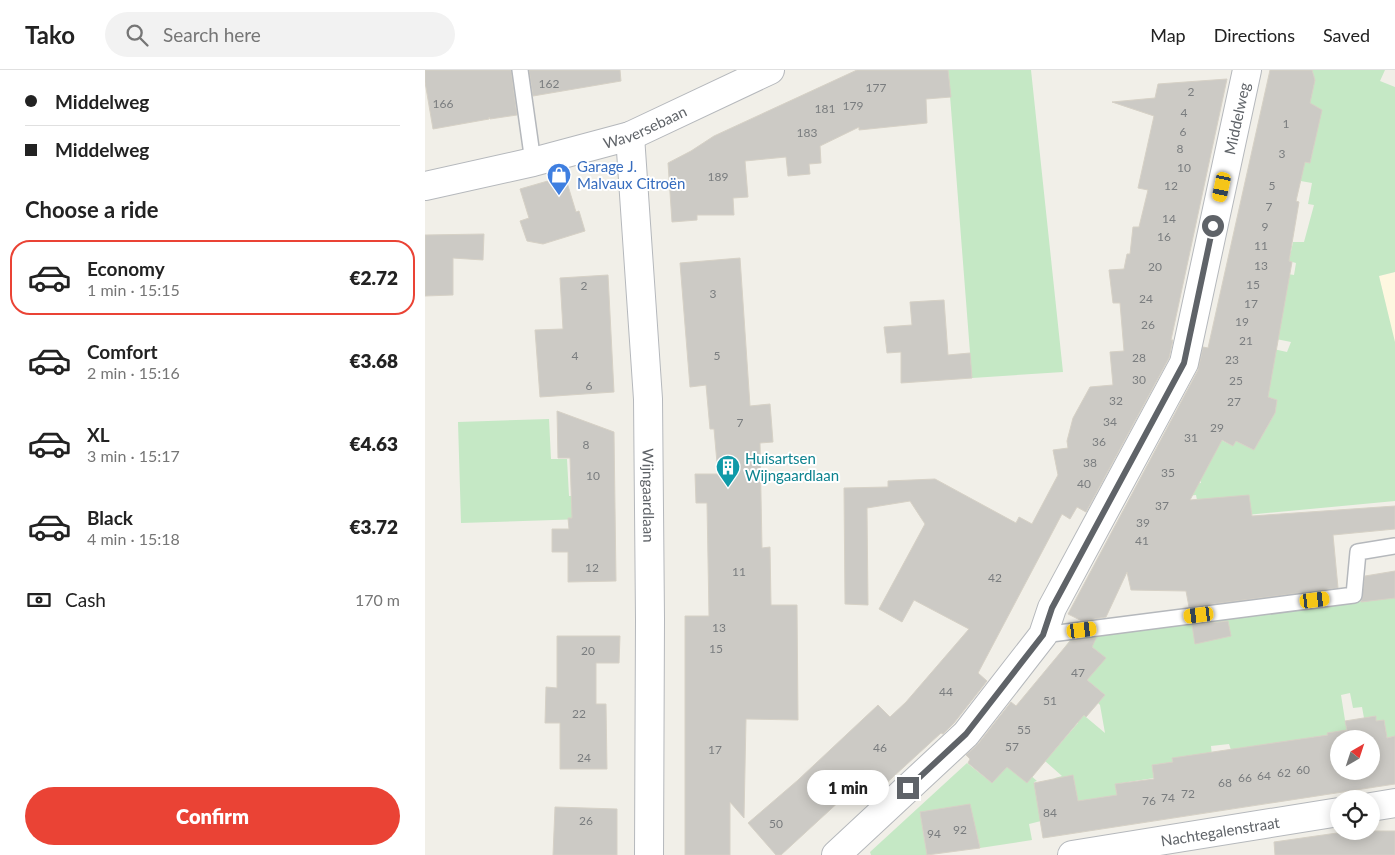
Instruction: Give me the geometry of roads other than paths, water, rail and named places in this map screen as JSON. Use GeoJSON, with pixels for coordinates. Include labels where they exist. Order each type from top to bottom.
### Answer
{"type":"FeatureCollection","features":[{"type":"Feature","properties":{"kind":"street","name":"Waversebaan"},"geometry":{"type":"LineString","coordinates":[[425,186],[533,162],[631,136],[770,70]]}},
{"type":"Feature","properties":{"kind":"street","name":"Middelweg"},"geometry":{"type":"LineString","coordinates":[[836,855],[966,734],[1043,635],[1052,608],[1184,363],[1247,70]]}},
{"type":"Feature","properties":{"kind":"street","name":"Wijngaardlaan"},"geometry":{"type":"LineString","coordinates":[[631,136],[648,399],[650,619],[649,855]]}},
{"type":"Feature","properties":{"kind":"street"},"geometry":{"type":"LineString","coordinates":[[1380,806],[1395,803]]}},
{"type":"Feature","properties":{"kind":"street","name":"Nachtegalenstraat"},"geometry":{"type":"LineString","coordinates":[[1072,855],[1330,813]]}},
{"type":"Feature","properties":{"kind":"lane"},"geometry":{"type":"LineString","coordinates":[[520,70],[533,162]]}},
{"type":"Feature","properties":{"kind":"lane"},"geometry":{"type":"LineString","coordinates":[[1043,635],[1354,595],[1358,552],[1395,546]]}},
{"type":"Feature","properties":{"kind":"place","name":"Garage J. Malvaux Citroën"},"geometry":{"type":"Point","coordinates":[559,196]}},
{"type":"Feature","properties":{"kind":"place","name":"Huisartsen Wijngaardlaan"},"geometry":{"type":"Point","coordinates":[728,488]}}]}
